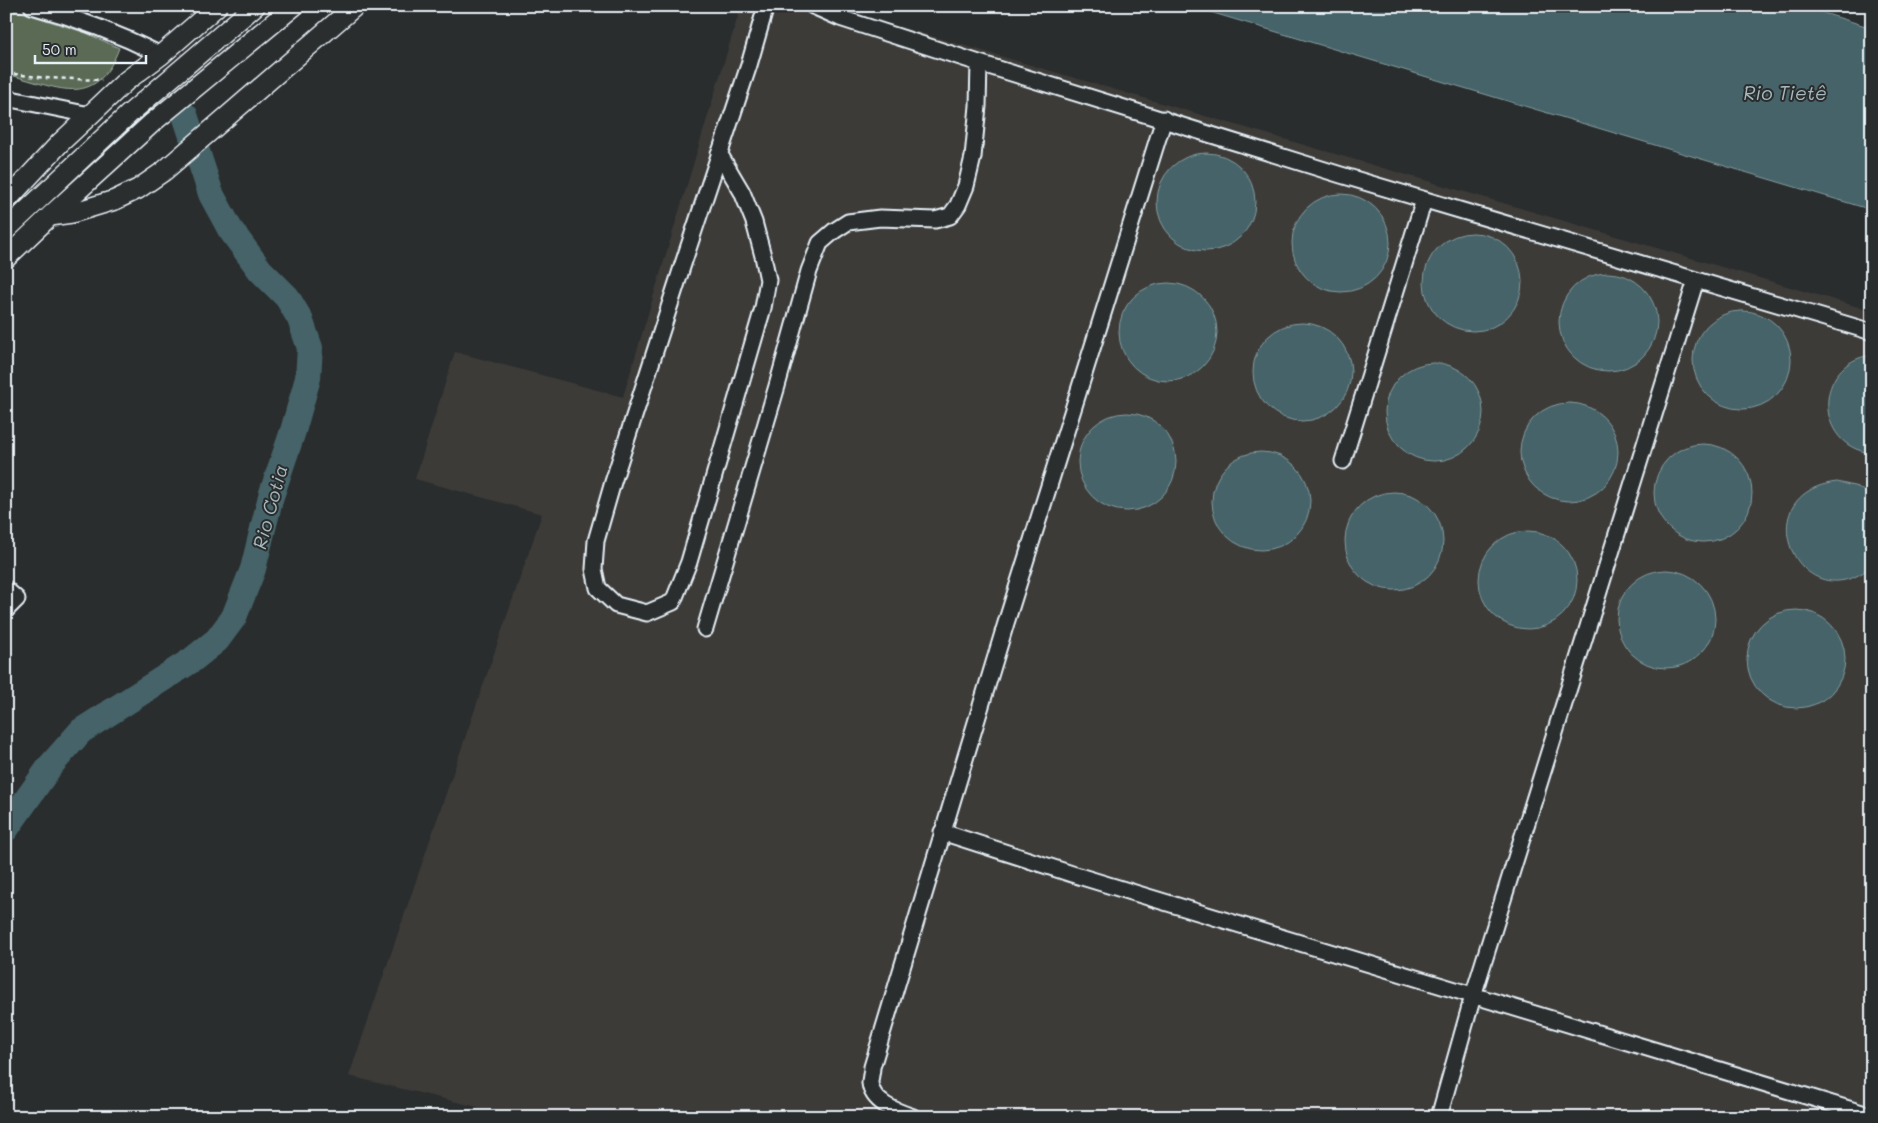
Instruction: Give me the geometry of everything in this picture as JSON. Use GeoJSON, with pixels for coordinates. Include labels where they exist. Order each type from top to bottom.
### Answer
{"type":"FeatureCollection","features":[{"type":"Feature","properties":{"kind":"main road"},"geometry":{"type":"LineString","coordinates":[[6,201],[60,144],[126,81],[161,55],[217,6]]}},
{"type":"Feature","properties":{"kind":"main road"},"geometry":{"type":"LineString","coordinates":[[6,230],[129,114],[255,6]]}},
{"type":"Feature","properties":{"kind":"main road"},"geometry":{"type":"LineString","coordinates":[[6,258],[152,123],[294,6]]}},
{"type":"Feature","properties":{"kind":"main road"},"geometry":{"type":"LineString","coordinates":[[50,216],[72,213],[115,200],[138,189],[164,171],[355,6]]}},
{"type":"Feature","properties":{"kind":"street"},"geometry":{"type":"LineString","coordinates":[[32,6],[95,25],[161,55]]}},
{"type":"Feature","properties":{"kind":"street"},"geometry":{"type":"LineString","coordinates":[[719,153],[742,192],[754,222],[764,256],[768,280],[763,308],[689,562],[673,602],[648,613],[616,605],[598,588],[594,569],[596,541],[613,482],[766,6]]}},
{"type":"Feature","properties":{"kind":"street"},"geometry":{"type":"LineString","coordinates":[[813,6],[840,18],[979,63],[1424,200],[1872,332]]}},
{"type":"Feature","properties":{"kind":"street"},"geometry":{"type":"LineString","coordinates":[[705,629],[777,386],[809,270],[820,243],[848,222],[880,218],[935,220],[950,216],[958,205],[966,186],[973,157],[978,106],[979,63]]}},
{"type":"Feature","properties":{"kind":"street"},"geometry":{"type":"LineString","coordinates":[[6,98],[90,115]]}},
{"type":"Feature","properties":{"kind":"street"},"geometry":{"type":"LineString","coordinates":[[913,1117],[875,1098],[870,1083],[872,1067],[942,832],[1164,119]]}},
{"type":"Feature","properties":{"kind":"street"},"geometry":{"type":"LineString","coordinates":[[1343,461],[1424,200]]}},
{"type":"Feature","properties":{"kind":"street"},"geometry":{"type":"LineString","coordinates":[[1439,1117],[1473,996],[1696,280]]}},
{"type":"Feature","properties":{"kind":"street"},"geometry":{"type":"LineString","coordinates":[[6,589],[17,599],[6,610]]}},
{"type":"Feature","properties":{"kind":"street"},"geometry":{"type":"LineString","coordinates":[[942,832],[1072,874],[1872,1116]]}},
{"type":"Feature","properties":{"kind":"path"},"geometry":{"type":"LineString","coordinates":[[6,73],[45,78],[126,81]]}},
{"type":"Feature","properties":{"kind":"shaded area"},"geometry":{"type":"Polygon","coordinates":[[[741,6],[829,6],[1872,311],[1872,1117],[519,1117],[349,1076],[542,514],[415,479],[455,352],[623,397],[741,6]]]}},
{"type":"Feature","properties":{"kind":"green space"},"geometry":{"type":"Polygon","coordinates":[[[6,7],[86,33],[119,48],[109,68],[98,81],[86,88],[72,90],[57,88],[6,74],[6,7]]]}},
{"type":"Feature","properties":{"kind":"water","name":"Rio Tietê"},"geometry":{"type":"Polygon","coordinates":[[[1190,6],[1801,6],[1872,28],[1872,210],[1190,6]]]}},
{"type":"Feature","properties":{"kind":"water"},"geometry":{"type":"Polygon","coordinates":[[[1206,153],[1225,157],[1241,167],[1251,183],[1255,202],[1251,221],[1241,237],[1225,247],[1206,251],[1187,247],[1171,237],[1161,221],[1157,202],[1161,183],[1171,167],[1187,157],[1206,153]]]}},
{"type":"Feature","properties":{"kind":"water"},"geometry":{"type":"Polygon","coordinates":[[[1341,194],[1360,197],[1376,208],[1387,224],[1390,243],[1387,262],[1376,278],[1360,289],[1341,292],[1322,289],[1306,278],[1295,262],[1292,243],[1295,224],[1306,208],[1322,197],[1341,194]]]}},
{"type":"Feature","properties":{"kind":"water"},"geometry":{"type":"Polygon","coordinates":[[[1473,233],[1492,236],[1508,247],[1519,263],[1522,282],[1519,301],[1508,317],[1492,328],[1473,331],[1454,328],[1438,317],[1427,301],[1424,282],[1427,263],[1438,247],[1454,236],[1473,233]]]}},
{"type":"Feature","properties":{"kind":"water"},"geometry":{"type":"Polygon","coordinates":[[[1608,273],[1627,277],[1643,287],[1653,303],[1657,322],[1653,341],[1643,357],[1627,367],[1608,371],[1589,367],[1573,357],[1563,341],[1559,322],[1563,303],[1573,287],[1589,277],[1608,273]]]}},
{"type":"Feature","properties":{"kind":"water"},"geometry":{"type":"Polygon","coordinates":[[[1168,283],[1187,287],[1203,297],[1213,313],[1217,332],[1213,351],[1203,367],[1187,377],[1168,381],[1149,377],[1133,367],[1123,351],[1119,332],[1123,313],[1133,297],[1149,287],[1168,283]]]}},
{"type":"Feature","properties":{"kind":"water"},"geometry":{"type":"Polygon","coordinates":[[[1742,311],[1761,314],[1777,325],[1788,341],[1791,360],[1788,379],[1777,395],[1761,406],[1742,409],[1723,406],[1707,395],[1696,379],[1693,360],[1696,341],[1707,325],[1723,314],[1742,311]]]}},
{"type":"Feature","properties":{"kind":"water"},"geometry":{"type":"Polygon","coordinates":[[[1302,323],[1321,326],[1337,337],[1348,353],[1351,372],[1348,391],[1337,407],[1321,418],[1302,421],[1283,418],[1267,407],[1256,391],[1253,372],[1256,353],[1267,337],[1283,326],[1302,323]]]}},
{"type":"Feature","properties":{"kind":"water"},"geometry":{"type":"Polygon","coordinates":[[[1872,355],[1872,453],[1853,447],[1839,436],[1831,421],[1828,404],[1831,388],[1839,372],[1853,361],[1872,355]]]}},
{"type":"Feature","properties":{"kind":"water"},"geometry":{"type":"Polygon","coordinates":[[[1434,363],[1453,366],[1469,377],[1480,393],[1483,412],[1480,431],[1469,447],[1453,458],[1434,461],[1415,458],[1399,447],[1388,431],[1385,412],[1388,393],[1399,377],[1415,366],[1434,363]]]}},
{"type":"Feature","properties":{"kind":"water"},"geometry":{"type":"Polygon","coordinates":[[[1569,403],[1588,407],[1604,417],[1614,433],[1618,452],[1614,471],[1604,487],[1588,497],[1569,501],[1550,497],[1534,487],[1524,471],[1520,452],[1524,433],[1534,417],[1550,407],[1569,403]]]}},
{"type":"Feature","properties":{"kind":"water"},"geometry":{"type":"Polygon","coordinates":[[[1127,413],[1146,416],[1162,427],[1173,443],[1176,462],[1173,481],[1162,497],[1146,508],[1127,511],[1108,508],[1092,497],[1081,481],[1078,462],[1081,443],[1092,427],[1108,416],[1127,413]]]}},
{"type":"Feature","properties":{"kind":"water"},"geometry":{"type":"Polygon","coordinates":[[[1703,444],[1722,448],[1738,458],[1748,474],[1752,493],[1748,512],[1738,528],[1722,538],[1703,542],[1684,538],[1668,528],[1658,512],[1654,493],[1658,474],[1668,458],[1684,448],[1703,444]]]}},
{"type":"Feature","properties":{"kind":"water"},"geometry":{"type":"Polygon","coordinates":[[[1261,452],[1280,456],[1296,466],[1306,482],[1310,501],[1306,520],[1296,536],[1280,546],[1261,550],[1242,546],[1226,536],[1216,520],[1212,501],[1216,482],[1226,466],[1242,456],[1261,452]]]}},
{"type":"Feature","properties":{"kind":"water"},"geometry":{"type":"Polygon","coordinates":[[[1837,482],[1858,487],[1872,497],[1872,566],[1846,580],[1823,579],[1804,568],[1792,550],[1787,529],[1792,508],[1808,491],[1837,482]]]}},
{"type":"Feature","properties":{"kind":"water"},"geometry":{"type":"Polygon","coordinates":[[[1394,492],[1413,496],[1429,506],[1439,522],[1443,541],[1439,560],[1429,576],[1413,586],[1394,590],[1375,586],[1359,576],[1349,560],[1345,541],[1349,522],[1359,506],[1375,496],[1394,492]]]}},
{"type":"Feature","properties":{"kind":"water"},"geometry":{"type":"Polygon","coordinates":[[[1528,531],[1547,535],[1563,545],[1573,561],[1577,580],[1573,599],[1563,615],[1547,625],[1528,629],[1509,625],[1493,615],[1483,599],[1479,580],[1483,561],[1493,545],[1509,535],[1528,531]]]}},
{"type":"Feature","properties":{"kind":"water"},"geometry":{"type":"Polygon","coordinates":[[[1666,570],[1685,573],[1701,584],[1712,600],[1715,619],[1712,638],[1701,654],[1685,665],[1666,668],[1647,665],[1631,654],[1620,638],[1617,619],[1620,600],[1631,584],[1647,573],[1666,570]]]}},
{"type":"Feature","properties":{"kind":"water"},"geometry":{"type":"Polygon","coordinates":[[[1796,610],[1815,613],[1831,624],[1842,640],[1845,659],[1842,678],[1831,694],[1815,705],[1796,708],[1777,705],[1761,694],[1750,678],[1747,659],[1750,640],[1761,624],[1777,613],[1796,610]]]}},
{"type":"Feature","properties":{"kind":"waterway","name":"Rio Cotia"},"geometry":{"type":"LineString","coordinates":[[6,829],[51,765],[81,731],[192,660],[217,640],[234,617],[253,569],[271,496],[293,431],[308,378],[310,348],[300,319],[287,297],[260,270],[230,229],[211,194],[185,115]]}}]}
